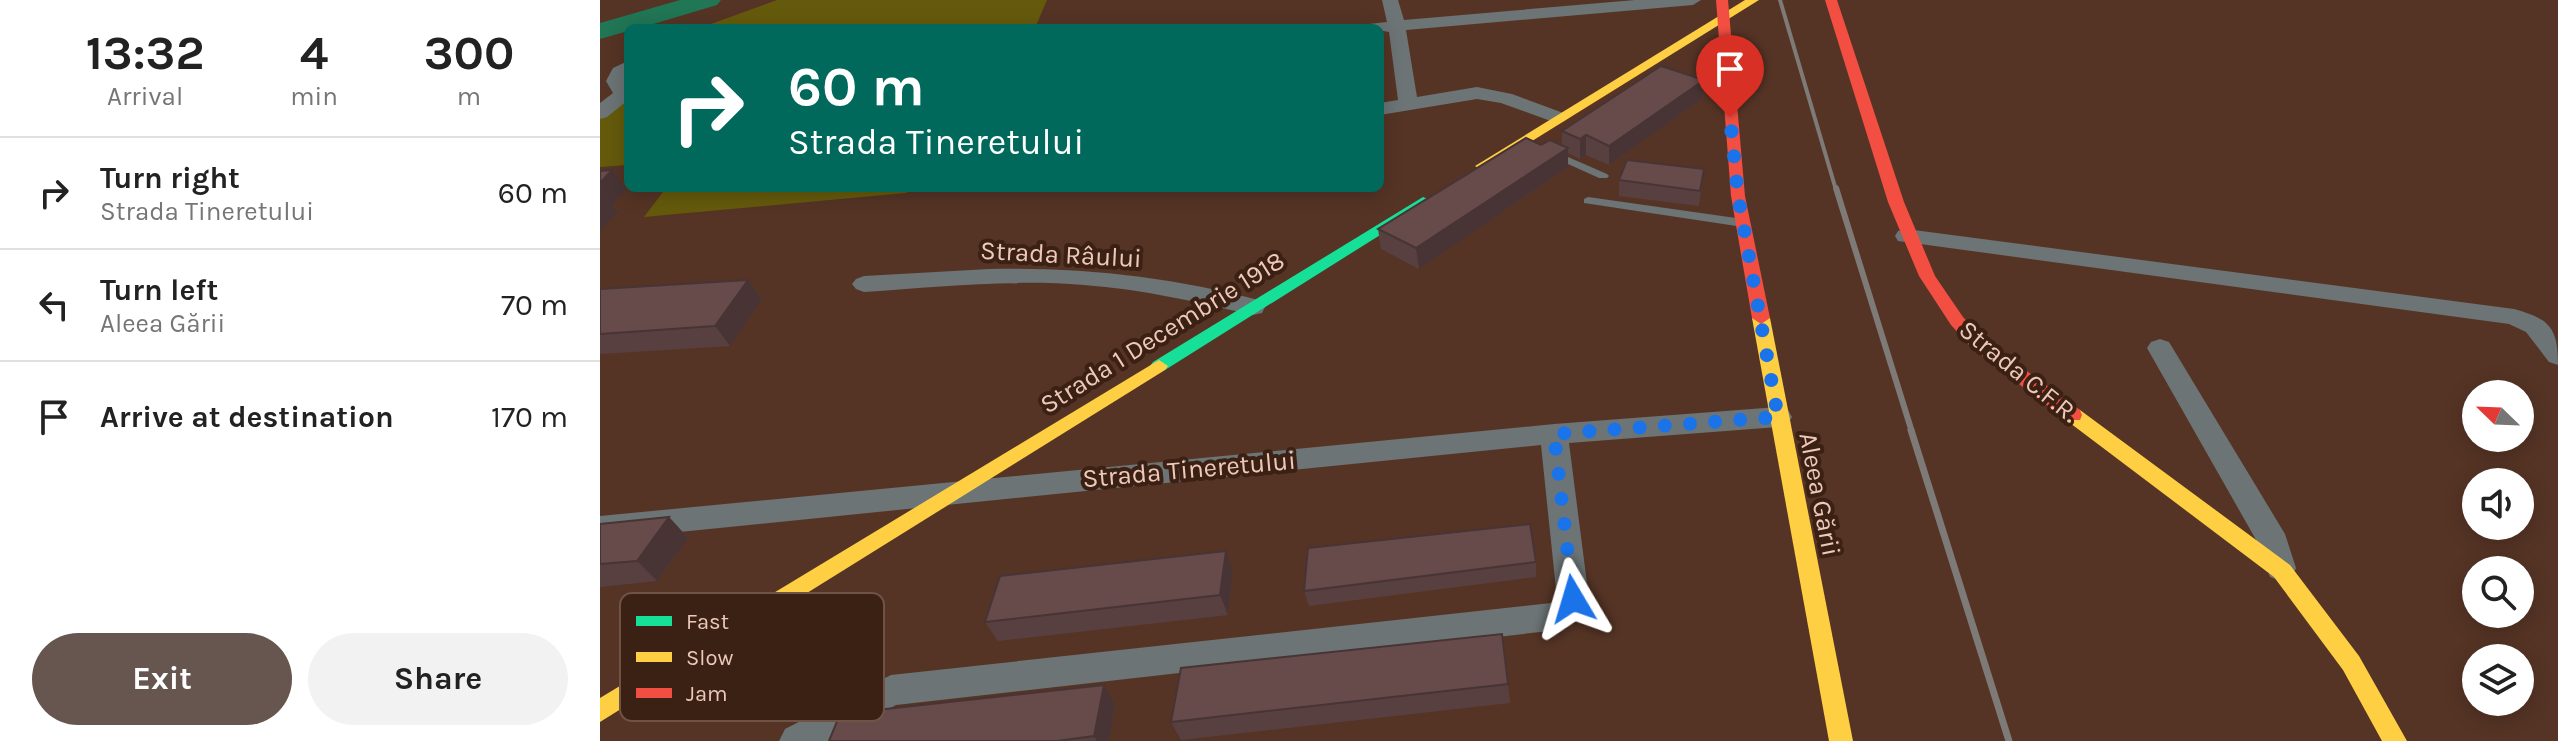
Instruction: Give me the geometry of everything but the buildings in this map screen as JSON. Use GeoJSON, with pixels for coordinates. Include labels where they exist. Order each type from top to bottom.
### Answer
{"type":"FeatureCollection","features":[{"type":"Feature","properties":{"kind":"street"},"geometry":{"type":"LineString","coordinates":[[1390,0],[1397,26],[1408,103]]}},
{"type":"Feature","properties":{"kind":"street"},"geometry":{"type":"LineString","coordinates":[[1384,27],[1693,0]]}},
{"type":"Feature","properties":{"kind":"street"},"geometry":{"type":"LineString","coordinates":[[1470,173],[1559,118],[1722,9],[1753,0]]}},
{"type":"Feature","properties":{"kind":"street","name":"Strada C.F.R."},"geometry":{"type":"LineString","coordinates":[[1831,0],[1906,236],[1938,298],[1977,343],[2282,571],[2351,663],[2395,741]]}},
{"type":"Feature","properties":{"kind":"street","name":"Aleea Gării"},"geometry":{"type":"LineString","coordinates":[[1722,9],[1732,148],[1743,223],[1841,741]]}},
{"type":"Feature","properties":{"kind":"street"},"geometry":{"type":"LineString","coordinates":[[624,70],[615,81],[624,90]]}},
{"type":"Feature","properties":{"kind":"street"},"geometry":{"type":"LineString","coordinates":[[600,113],[624,92]]}},
{"type":"Feature","properties":{"kind":"street"},"geometry":{"type":"LineString","coordinates":[[1384,108],[1477,93],[1505,98],[1559,118]]}},
{"type":"Feature","properties":{"kind":"street","name":"Strada 1 Decembrie 1918"},"geometry":{"type":"LineString","coordinates":[[790,593],[1443,190]]}},
{"type":"Feature","properties":{"kind":"street"},"geometry":{"type":"LineString","coordinates":[[1906,236],[2527,320],[2558,356]]}},
{"type":"Feature","properties":{"kind":"street","name":"Strada Râului"},"geometry":{"type":"LineString","coordinates":[[864,284],[1048,276],[1113,280],[1191,292],[1253,307]]}},
{"type":"Feature","properties":{"kind":"street","name":"Strada C.F.R."},"geometry":{"type":"LineString","coordinates":[[2160,348],[2274,543],[2282,571]]}},
{"type":"Feature","properties":{"kind":"street","name":"Strada Tineretului"},"geometry":{"type":"LineString","coordinates":[[600,528],[1554,434],[1778,417]]}},
{"type":"Feature","properties":{"kind":"street"},"geometry":{"type":"LineString","coordinates":[[884,694],[891,690],[1558,616],[1570,607],[1573,599],[1554,434]]}},
{"type":"Feature","properties":{"kind":"street","name":"Strada 1 Decembrie 1918"},"geometry":{"type":"LineString","coordinates":[[600,711],[620,699]]}},
{"type":"Feature","properties":{"kind":"street"},"geometry":{"type":"LineString","coordinates":[[797,741],[834,721]]}},
{"type":"Feature","properties":{"kind":"lane"},"geometry":{"type":"LineString","coordinates":[[1524,140],[1603,176]]}},
{"type":"Feature","properties":{"kind":"lane"},"geometry":{"type":"LineString","coordinates":[[1588,201],[1743,223]]}},
{"type":"Feature","properties":{"kind":"shaded area"},"geometry":{"type":"Polygon","coordinates":[[[777,0],[1047,0],[1037,24],[711,24],[777,0]]]}},
{"type":"Feature","properties":{"kind":"shaded area"},"geometry":{"type":"Polygon","coordinates":[[[624,97],[624,165],[600,167],[600,113],[624,97]]]}},
{"type":"Feature","properties":{"kind":"shaded area"},"geometry":{"type":"Polygon","coordinates":[[[663,192],[908,192],[906,193],[644,217],[663,192]]]}},
{"type":"Feature","properties":{"kind":"waterway"},"geometry":{"type":"LineString","coordinates":[[624,24],[708,0]]}},
{"type":"Feature","properties":{"kind":"waterway"},"geometry":{"type":"LineString","coordinates":[[600,31],[624,24]]}},
{"type":"Feature","properties":{"kind":"railway"},"geometry":{"type":"LineString","coordinates":[[1780,0],[1836,190]]}},
{"type":"Feature","properties":{"kind":"railway"},"geometry":{"type":"LineString","coordinates":[[1836,188],[1912,432]]}},
{"type":"Feature","properties":{"kind":"railway"},"geometry":{"type":"LineString","coordinates":[[1911,430],[2009,741]]}},
{"type":"Feature","properties":{"kind":"traffic: fast"},"geometry":{"type":"LineString","coordinates":[[1159,366],[1423,202]]}},
{"type":"Feature","properties":{"kind":"traffic: slow"},"geometry":{"type":"LineString","coordinates":[[1482,166],[1753,0]]}},
{"type":"Feature","properties":{"kind":"traffic: slow"},"geometry":{"type":"LineString","coordinates":[[1761,318],[1841,741]]}},
{"type":"Feature","properties":{"kind":"traffic: slow"},"geometry":{"type":"LineString","coordinates":[[791,593],[1159,366]]}},
{"type":"Feature","properties":{"kind":"traffic: slow"},"geometry":{"type":"LineString","coordinates":[[2073,415],[2282,571],[2351,663],[2395,741]]}},
{"type":"Feature","properties":{"kind":"traffic: slow"},"geometry":{"type":"LineString","coordinates":[[600,711],[620,699]]}},
{"type":"Feature","properties":{"kind":"traffic: jam"},"geometry":{"type":"LineString","coordinates":[[1722,0],[1738,196],[1761,318]]}},
{"type":"Feature","properties":{"kind":"traffic: jam"},"geometry":{"type":"LineString","coordinates":[[1831,0],[1896,202],[1927,276],[1957,321],[1977,343],[2073,415]]}},
{"type":"Feature","properties":{"kind":"route"},"geometry":{"type":"LineString","coordinates":[[1573,599],[1554,434],[1778,417],[1738,196],[1730,117]]}}]}
